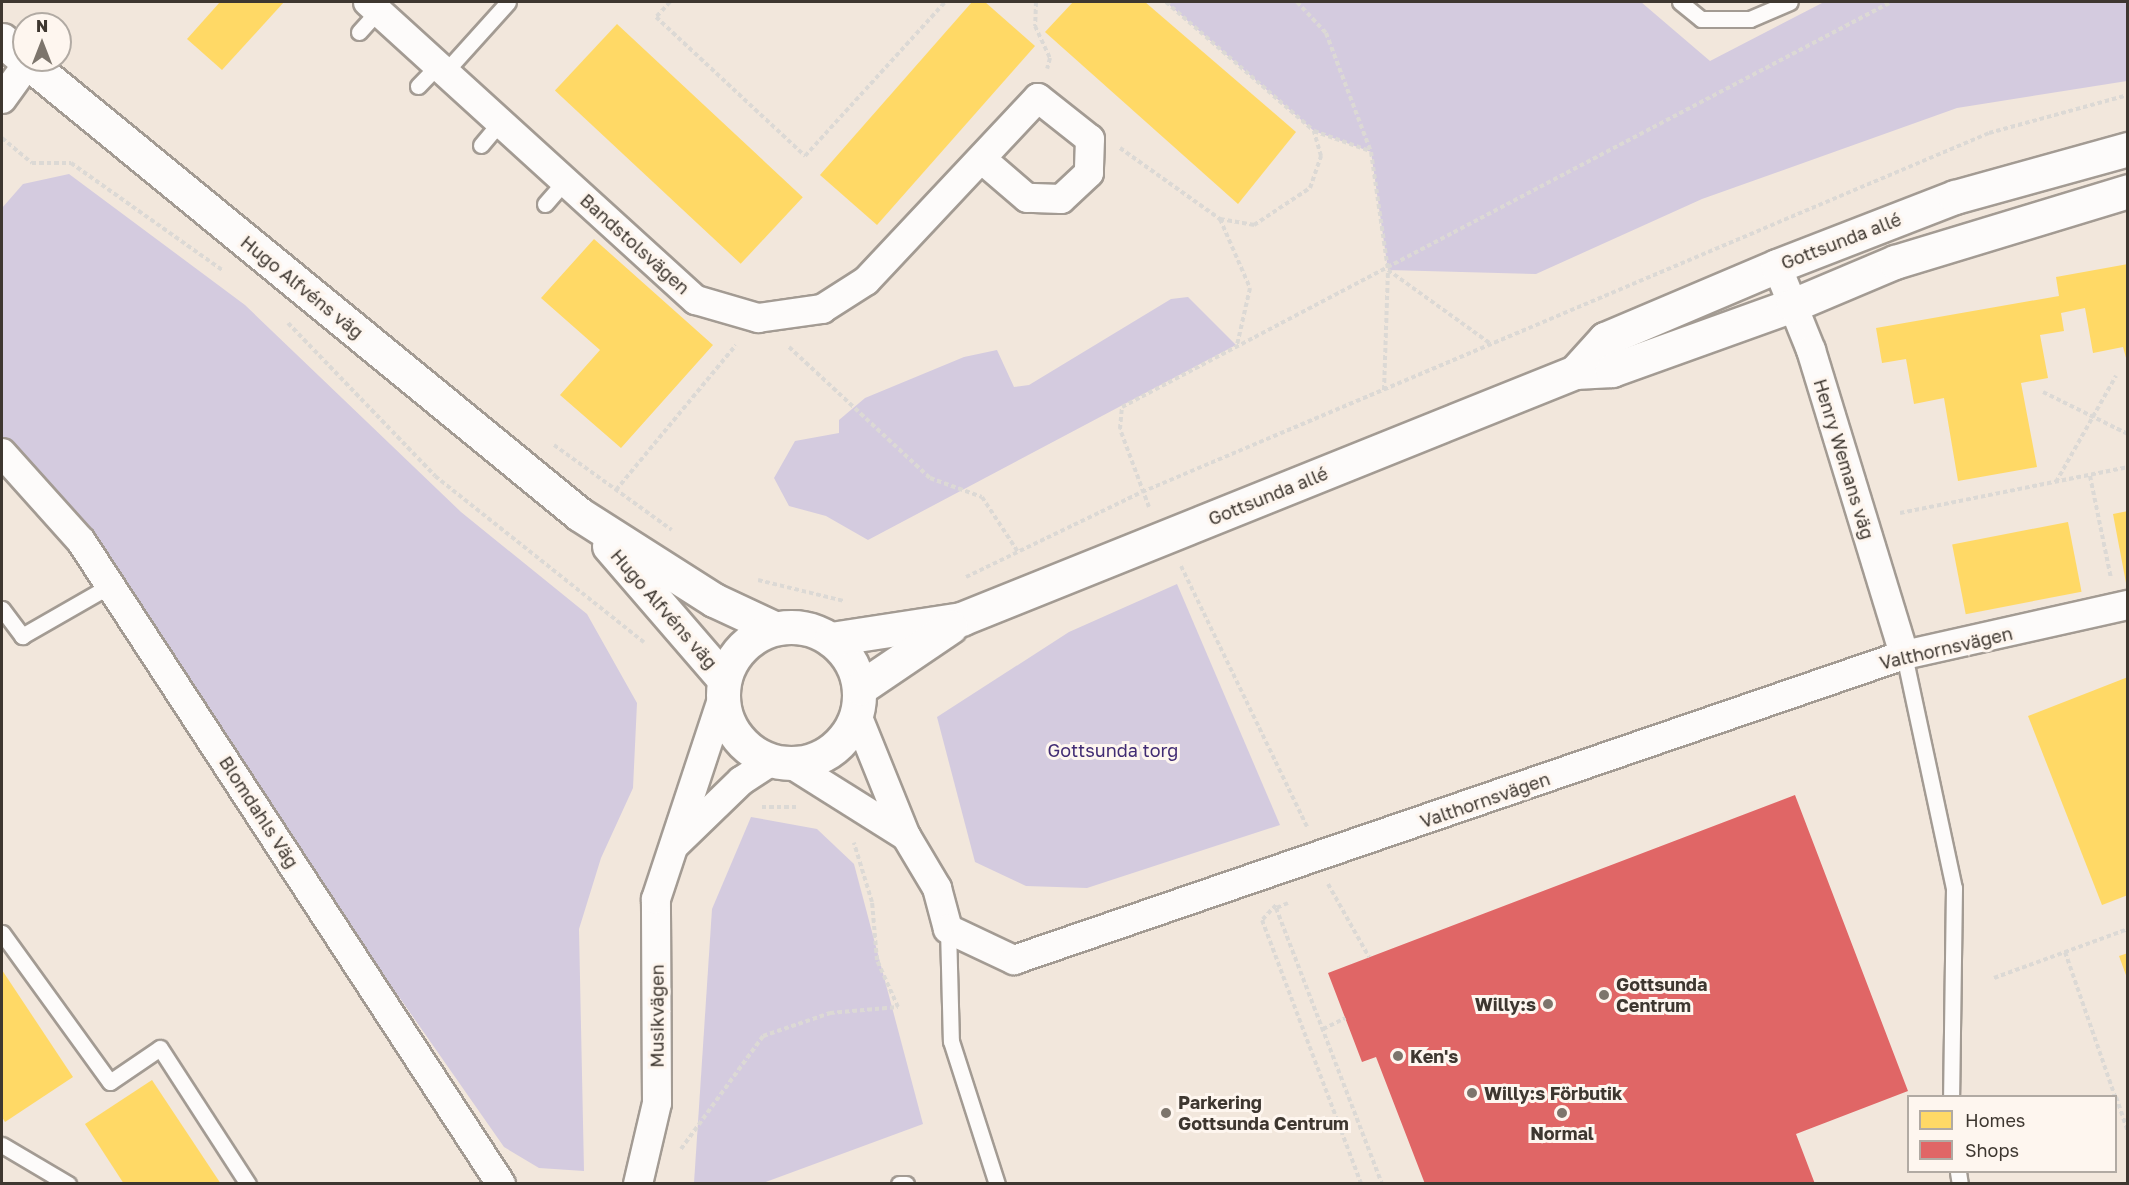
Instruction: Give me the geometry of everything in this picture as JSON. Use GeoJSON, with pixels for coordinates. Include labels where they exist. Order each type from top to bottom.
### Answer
{"type":"FeatureCollection","features":[{"type":"Feature","properties":{"kind":"street","name":"Bandstolsvägen"},"geometry":{"type":"LineString","coordinates":[[373,6],[696,300],[758,318],[822,309],[866,281],[984,161],[1038,98]]}},
{"type":"Feature","properties":{"kind":"street"},"geometry":{"type":"LineString","coordinates":[[2,99],[19,72]]}},
{"type":"Feature","properties":{"kind":"street","name":"Hugo Alfvéns väg"},"geometry":{"type":"LineString","coordinates":[[39,72],[579,514],[714,600],[774,628]]}},
{"type":"Feature","properties":{"kind":"street"},"geometry":{"type":"LineString","coordinates":[[984,161],[1027,198],[1061,199],[1089,173],[1090,139],[1038,98]]}},
{"type":"Feature","properties":{"kind":"street","name":"Gottsunda allé"},"geometry":{"type":"LineString","coordinates":[[1575,372],[1605,339],[1777,266],[1956,197],[2127,149]]}},
{"type":"Feature","properties":{"kind":"street","name":"Gottsunda allé"},"geometry":{"type":"LineString","coordinates":[[831,639],[961,619],[1575,372],[1612,370],[1793,305],[1895,262],[2127,191]]}},
{"type":"Feature","properties":{"kind":"street","name":"Henry Wemans väg"},"geometry":{"type":"LineString","coordinates":[[1777,266],[1793,305],[1904,655]]}},
{"type":"Feature","properties":{"kind":"street","name":"Blomdahls Väg"},"geometry":{"type":"LineString","coordinates":[[2,453],[81,541],[501,1184]]}},
{"type":"Feature","properties":{"kind":"street","name":"Hugo Alfvéns väg"},"geometry":{"type":"LineString","coordinates":[[579,514],[723,689]]}},
{"type":"Feature","properties":{"kind":"street","name":"Valthornsvägen"},"geometry":{"type":"LineString","coordinates":[[948,929],[1014,960],[1904,655],[2127,605]]}},
{"type":"Feature","properties":{"kind":"street","name":"Gottsunda allé"},"geometry":{"type":"LineString","coordinates":[[858,701],[961,619]]}},
{"type":"Feature","properties":{"kind":"street"},"geometry":{"type":"LineString","coordinates":[[906,836],[869,812],[739,740],[723,689],[747,642],[774,628],[804,627],[831,639],[852,662],[858,701],[906,836],[937,888],[948,929]]}},
{"type":"Feature","properties":{"kind":"street","name":"Musikvägen"},"geometry":{"type":"LineString","coordinates":[[638,1184],[657,1103],[656,899],[723,689]]}},
{"type":"Feature","properties":{"kind":"street"},"geometry":{"type":"LineString","coordinates":[[782,763],[829,753],[858,701]]}},
{"type":"Feature","properties":{"kind":"street","name":"Musikvägen"},"geometry":{"type":"LineString","coordinates":[[672,848],[741,781],[782,763]]}},
{"type":"Feature","properties":{"kind":"lane"},"geometry":{"type":"LineString","coordinates":[[418,86],[442,68],[508,2]]}},
{"type":"Feature","properties":{"kind":"lane"},"geometry":{"type":"LineString","coordinates":[[1680,2],[1701,20],[1750,19],[1790,2]]}},
{"type":"Feature","properties":{"kind":"lane"},"geometry":{"type":"LineString","coordinates":[[359,32],[373,6]]}},
{"type":"Feature","properties":{"kind":"lane"},"geometry":{"type":"LineString","coordinates":[[481,145],[500,122]]}},
{"type":"Feature","properties":{"kind":"lane"},"geometry":{"type":"LineString","coordinates":[[545,204],[565,181]]}},
{"type":"Feature","properties":{"kind":"lane"},"geometry":{"type":"LineString","coordinates":[[2,609],[22,636],[111,585]]}},
{"type":"Feature","properties":{"kind":"lane"},"geometry":{"type":"LineString","coordinates":[[1904,655],[1954,888],[1951,1095]]}},
{"type":"Feature","properties":{"kind":"lane"},"geometry":{"type":"LineString","coordinates":[[948,929],[951,1041],[997,1184]]}},
{"type":"Feature","properties":{"kind":"lane"},"geometry":{"type":"LineString","coordinates":[[2,933],[110,1082],[160,1048],[248,1184]]}},
{"type":"Feature","properties":{"kind":"lane"},"geometry":{"type":"LineString","coordinates":[[2,1145],[69,1184]]}},
{"type":"Feature","properties":{"kind":"lane"},"geometry":{"type":"LineString","coordinates":[[898,1184],[906,1184]]}},
{"type":"Feature","properties":{"kind":"path"},"geometry":{"type":"LineString","coordinates":[[670,2],[656,17],[805,156],[945,2]]}},
{"type":"Feature","properties":{"kind":"path"},"geometry":{"type":"LineString","coordinates":[[1036,2],[1035,26],[1050,58],[1038,98]]}},
{"type":"Feature","properties":{"kind":"path"},"geometry":{"type":"LineString","coordinates":[[1166,2],[1314,131],[1371,152]]}},
{"type":"Feature","properties":{"kind":"path"},"geometry":{"type":"LineString","coordinates":[[1297,2],[1326,33],[1371,152],[1388,270],[1383,390]]}},
{"type":"Feature","properties":{"kind":"path"},"geometry":{"type":"LineString","coordinates":[[1320,856],[1168,537],[1142,492],[1120,429],[1122,407],[1236,345],[1388,270],[1890,2]]}},
{"type":"Feature","properties":{"kind":"path"},"geometry":{"type":"LineString","coordinates":[[958,581],[1142,492],[1989,132],[2127,95]]}},
{"type":"Feature","properties":{"kind":"path"},"geometry":{"type":"LineString","coordinates":[[1090,139],[1132,152],[1220,219],[1254,225],[1310,188],[1321,156],[1314,131]]}},
{"type":"Feature","properties":{"kind":"path"},"geometry":{"type":"LineString","coordinates":[[2,138],[32,163],[71,163],[227,273]]}},
{"type":"Feature","properties":{"kind":"path"},"geometry":{"type":"LineString","coordinates":[[1220,219],[1250,288],[1236,345]]}},
{"type":"Feature","properties":{"kind":"path"},"geometry":{"type":"LineString","coordinates":[[1388,270],[1491,344]]}},
{"type":"Feature","properties":{"kind":"path"},"geometry":{"type":"LineString","coordinates":[[282,317],[435,476],[650,648]]}},
{"type":"Feature","properties":{"kind":"path"},"geometry":{"type":"LineString","coordinates":[[616,490],[758,318],[930,478],[982,496],[1018,552]]}},
{"type":"Feature","properties":{"kind":"path"},"geometry":{"type":"LineString","coordinates":[[2056,483],[2116,376]]}},
{"type":"Feature","properties":{"kind":"path"},"geometry":{"type":"LineString","coordinates":[[2043,392],[2127,434]]}},
{"type":"Feature","properties":{"kind":"path"},"geometry":{"type":"LineString","coordinates":[[544,438],[679,535]]}},
{"type":"Feature","properties":{"kind":"path"},"geometry":{"type":"LineString","coordinates":[[1900,513],[2127,467]]}},
{"type":"Feature","properties":{"kind":"path"},"geometry":{"type":"LineString","coordinates":[[2090,476],[2112,582]]}},
{"type":"Feature","properties":{"kind":"path"},"geometry":{"type":"LineString","coordinates":[[754,579],[851,603]]}},
{"type":"Feature","properties":{"kind":"path"},"geometry":{"type":"LineString","coordinates":[[758,807],[805,807]]}},
{"type":"Feature","properties":{"kind":"path"},"geometry":{"type":"LineString","coordinates":[[674,1161],[727,1080],[763,1036],[830,1013],[898,1007],[877,960],[872,902],[849,828],[869,812]]}},
{"type":"Feature","properties":{"kind":"path"},"geometry":{"type":"LineString","coordinates":[[1318,889],[1328,884],[1369,957]]}},
{"type":"Feature","properties":{"kind":"path"},"geometry":{"type":"LineString","coordinates":[[1284,896],[1262,920],[1361,1184]]}},
{"type":"Feature","properties":{"kind":"path"},"geometry":{"type":"LineString","coordinates":[[1297,899],[1276,908],[1382,1184]]}},
{"type":"Feature","properties":{"kind":"path"},"geometry":{"type":"LineString","coordinates":[[1994,978],[2127,929]]}},
{"type":"Feature","properties":{"kind":"path"},"geometry":{"type":"LineString","coordinates":[[2065,952],[2114,1095]]}},
{"type":"Feature","properties":{"kind":"path"},"geometry":{"type":"LineString","coordinates":[[1323,1029],[1346,1018]]}},
{"type":"Feature","properties":{"kind":"path"},"geometry":{"type":"LineString","coordinates":[[2117,1103],[2127,1132]]}},
{"type":"Feature","properties":{"kind":"green space"},"geometry":{"type":"Polygon","coordinates":[[[1166,2],[1641,2],[1710,61],[1824,2],[2127,2],[2127,81],[1957,108],[1702,199],[1536,274],[1388,270],[1371,152],[1314,131],[1166,2]]]}},
{"type":"Feature","properties":{"kind":"green space"},"geometry":{"type":"Polygon","coordinates":[[[69,174],[245,305],[461,512],[587,614],[637,703],[633,788],[601,858],[579,929],[584,1171],[539,1168],[504,1147],[111,585],[2,453],[2,208],[23,184],[69,174]]]}},
{"type":"Feature","properties":{"kind":"green space"},"geometry":{"type":"Polygon","coordinates":[[[1188,297],[1236,345],[868,540],[826,516],[789,506],[774,478],[795,441],[839,433],[839,420],[865,398],[964,357],[997,350],[1014,387],[1029,385],[1171,299],[1188,297]]]}},
{"type":"Feature","properties":{"kind":"green space","name":"Gottsunda torg"},"geometry":{"type":"Polygon","coordinates":[[[1177,584],[1280,825],[1087,888],[1026,886],[975,862],[937,717],[1069,632],[1177,584]]]}},
{"type":"Feature","properties":{"kind":"green space"},"geometry":{"type":"Polygon","coordinates":[[[751,817],[817,829],[854,864],[923,1124],[763,1183],[694,1183],[712,909],[751,817]]]}},
{"type":"Feature","properties":{"kind":"building: Homes"},"geometry":{"type":"Polygon","coordinates":[[[220,2],[284,2],[222,70],[187,39],[220,2]]]}},
{"type":"Feature","properties":{"kind":"building: Homes"},"geometry":{"type":"Polygon","coordinates":[[[972,2],[985,2],[1035,46],[877,225],[820,175],[972,2]]]}},
{"type":"Feature","properties":{"kind":"building: Homes"},"geometry":{"type":"Polygon","coordinates":[[[1073,2],[1145,2],[1296,132],[1238,204],[1045,32],[1073,2]]]}},
{"type":"Feature","properties":{"kind":"building: Homes"},"geometry":{"type":"Polygon","coordinates":[[[617,24],[803,197],[741,264],[555,91],[617,24]]]}},
{"type":"Feature","properties":{"kind":"building: Homes"},"geometry":{"type":"Polygon","coordinates":[[[594,239],[713,345],[621,448],[560,395],[600,350],[541,298],[594,239]]]}},
{"type":"Feature","properties":{"kind":"building: Homes"},"geometry":{"type":"Polygon","coordinates":[[[2128,264],[2128,365],[2123,347],[2093,353],[2085,308],[2061,313],[2064,331],[2040,335],[2048,378],[2021,383],[2037,467],[1958,481],[1944,398],[1914,404],[1906,359],[1882,363],[1876,328],[2059,296],[2056,277],[2128,264]]]}},
{"type":"Feature","properties":{"kind":"building: Homes"},"geometry":{"type":"Polygon","coordinates":[[[2128,511],[2128,583],[2126,583],[2113,514],[2128,511]]]}},
{"type":"Feature","properties":{"kind":"building: Homes"},"geometry":{"type":"Polygon","coordinates":[[[2068,522],[2082,592],[1966,614],[1952,545],[2068,522]]]}},
{"type":"Feature","properties":{"kind":"building: Homes"},"geometry":{"type":"Polygon","coordinates":[[[2128,677],[2128,895],[2102,905],[2028,716],[2128,677]]]}},
{"type":"Feature","properties":{"kind":"building: Homes"},"geometry":{"type":"Polygon","coordinates":[[[2128,953],[2128,978],[2127,978],[2119,956],[2128,953]]]}},
{"type":"Feature","properties":{"kind":"building: Homes"},"geometry":{"type":"Polygon","coordinates":[[[2,970],[73,1077],[5,1122],[2,1117],[2,970]]]}},
{"type":"Feature","properties":{"kind":"building: Homes"},"geometry":{"type":"Polygon","coordinates":[[[152,1080],[221,1184],[124,1184],[85,1124],[152,1080]]]}},
{"type":"Feature","properties":{"kind":"building: Shops","name":"Gottsunda Centrum"},"geometry":{"type":"Polygon","coordinates":[[[1795,795],[1908,1091],[1796,1134],[1815,1184],[1425,1184],[1376,1057],[1362,1062],[1328,973],[1795,795]]]}},
{"type":"Feature","properties":{"kind":"place","name":"Gottsunda Centrum"},"geometry":{"type":"Point","coordinates":[1604,995]}},
{"type":"Feature","properties":{"kind":"place","name":"Willy:s"},"geometry":{"type":"Point","coordinates":[1548,1004]}},
{"type":"Feature","properties":{"kind":"place","name":"Ken's"},"geometry":{"type":"Point","coordinates":[1398,1056]}},
{"type":"Feature","properties":{"kind":"place","name":"Willy:s Förbutik"},"geometry":{"type":"Point","coordinates":[1472,1093]}},
{"type":"Feature","properties":{"kind":"place","name":"Parkering Gottsunda Centrum"},"geometry":{"type":"Point","coordinates":[1166,1113]}},
{"type":"Feature","properties":{"kind":"place","name":"Normal"},"geometry":{"type":"Point","coordinates":[1562,1113]}}]}
